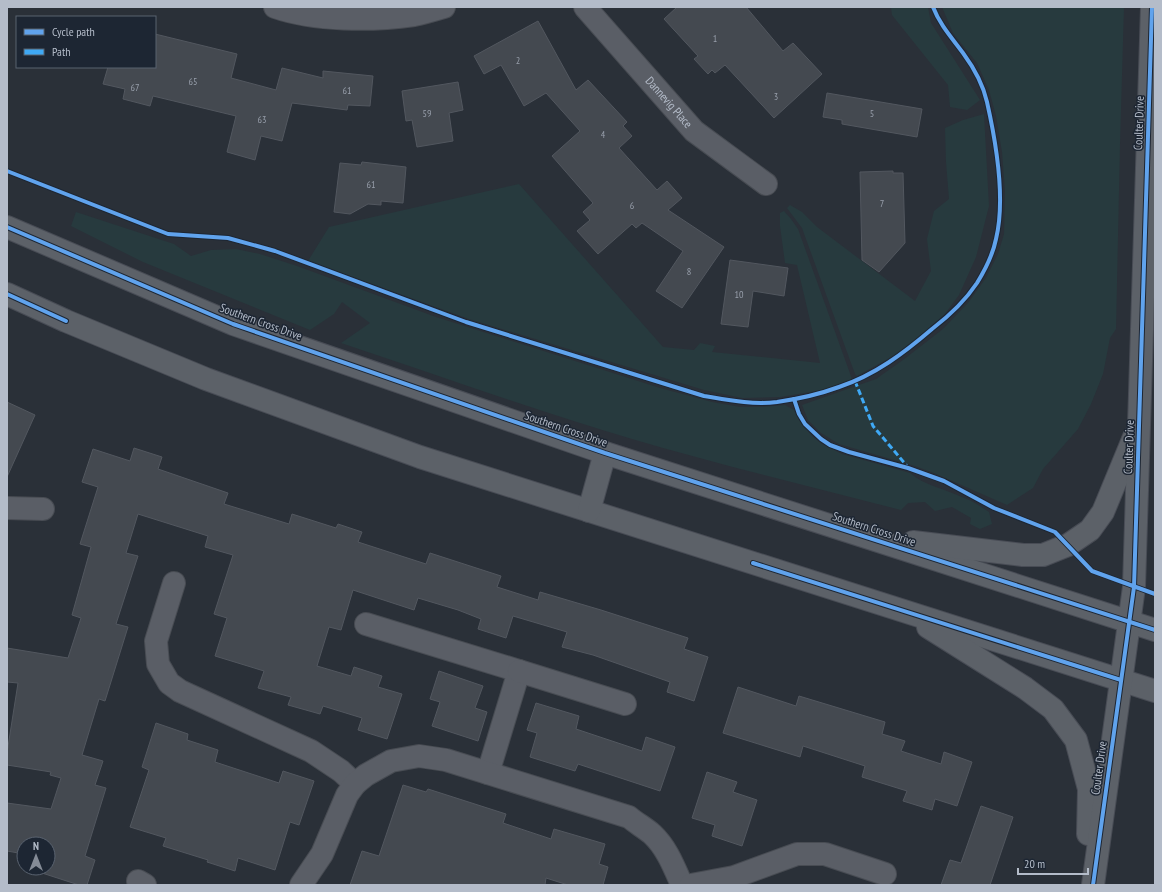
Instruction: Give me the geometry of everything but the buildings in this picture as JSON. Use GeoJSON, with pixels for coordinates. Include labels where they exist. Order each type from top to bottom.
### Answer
{"type":"FeatureCollection","features":[{"type":"Feature","properties":{"kind":"main road","name":"Coulter Drive"},"geometry":{"type":"LineString","coordinates":[[1093,885],[1134,586],[1152,7]]}},
{"type":"Feature","properties":{"kind":"main road","name":"Southern Cross Drive"},"geometry":{"type":"LineString","coordinates":[[11,227],[233,324],[605,453],[1155,630]]}},
{"type":"Feature","properties":{"kind":"main road"},"geometry":{"type":"LineString","coordinates":[[7,294],[66,321],[206,379],[420,457],[1155,691]]}},
{"type":"Feature","properties":{"kind":"main road"},"geometry":{"type":"LineString","coordinates":[[864,536],[1023,555],[1043,555],[1068,545],[1090,530],[1104,512],[1140,421]]}},
{"type":"Feature","properties":{"kind":"main road"},"geometry":{"type":"LineString","coordinates":[[589,511],[605,453]]}},
{"type":"Feature","properties":{"kind":"main road"},"geometry":{"type":"LineString","coordinates":[[901,611],[1025,688],[1053,710],[1076,740],[1089,789],[1086,885]]}},
{"type":"Feature","properties":{"kind":"street"},"geometry":{"type":"LineString","coordinates":[[275,7],[334,18],[389,18],[416,14],[444,7]]}},
{"type":"Feature","properties":{"kind":"street","name":"Dannevig Place"},"geometry":{"type":"LineString","coordinates":[[585,7],[694,131],[766,184]]}},
{"type":"Feature","properties":{"kind":"street"},"geometry":{"type":"LineString","coordinates":[[7,508],[43,509]]}},
{"type":"Feature","properties":{"kind":"street"},"geometry":{"type":"LineString","coordinates":[[174,583],[156,641],[158,664],[169,683],[180,691],[311,751],[342,771],[355,784]]}},
{"type":"Feature","properties":{"kind":"street"},"geometry":{"type":"LineString","coordinates":[[366,624],[625,704]]}},
{"type":"Feature","properties":{"kind":"street"},"geometry":{"type":"LineString","coordinates":[[488,773],[519,672]]}},
{"type":"Feature","properties":{"kind":"street"},"geometry":{"type":"LineString","coordinates":[[300,885],[322,854],[347,795],[355,784],[366,775],[391,761],[419,756],[446,760],[629,817],[652,834],[662,846],[670,858],[682,885]]}},
{"type":"Feature","properties":{"kind":"street"},"geometry":{"type":"LineString","coordinates":[[691,885],[734,877],[797,854],[825,854],[885,874]]}},
{"type":"Feature","properties":{"kind":"green space"},"geometry":{"type":"Polygon","coordinates":[[[891,7],[928,7],[931,23],[980,100],[967,110],[950,107],[948,85],[892,15],[891,7]]]}},
{"type":"Feature","properties":{"kind":"green space"},"geometry":{"type":"Polygon","coordinates":[[[942,7],[1124,7],[1116,329],[1110,338],[1103,374],[1091,404],[1078,429],[1043,469],[1033,488],[1007,505],[915,466],[839,444],[821,433],[808,420],[802,405],[876,379],[903,360],[943,329],[968,303],[986,278],[998,254],[1004,234],[1005,191],[1002,152],[996,116],[989,90],[977,63],[953,33],[942,7]]]}},
{"type":"Feature","properties":{"kind":"green space"},"geometry":{"type":"Polygon","coordinates":[[[984,114],[989,206],[976,257],[959,295],[944,315],[917,339],[895,355],[857,376],[802,228],[787,208],[790,205],[802,212],[817,227],[915,301],[931,271],[927,239],[934,211],[949,199],[945,128],[963,120],[984,114]]]}},
{"type":"Feature","properties":{"kind":"green space"},"geometry":{"type":"Polygon","coordinates":[[[519,184],[663,347],[694,350],[700,343],[715,346],[712,352],[820,363],[797,265],[785,263],[780,226],[780,213],[784,211],[798,229],[852,379],[822,390],[780,397],[742,398],[704,390],[469,319],[308,261],[329,227],[519,184]]]}},
{"type":"Feature","properties":{"kind":"green space"},"geometry":{"type":"Polygon","coordinates":[[[76,212],[174,244],[191,256],[211,250],[236,249],[260,254],[436,317],[660,388],[712,402],[740,407],[785,405],[794,410],[799,420],[812,436],[822,444],[842,454],[910,473],[922,481],[971,501],[989,512],[992,524],[980,529],[970,524],[971,518],[952,507],[935,511],[925,502],[908,503],[901,510],[665,449],[559,416],[341,343],[370,323],[342,302],[334,314],[310,330],[143,262],[71,226],[76,212]]]}},
{"type":"Feature","properties":{"kind":"marked path"},"geometry":{"type":"LineString","coordinates":[[855,381],[873,426],[907,466]]}},
{"type":"Feature","properties":{"kind":"cycle path"},"geometry":{"type":"LineString","coordinates":[[7,171],[168,234],[228,238],[275,251],[466,322],[704,396],[740,402],[777,402],[809,396],[852,382],[877,370],[900,355],[945,319],[962,302],[977,283],[993,250],[999,223],[1000,188],[994,135],[987,102],[981,83],[974,70],[943,26],[933,7]]}},
{"type":"Feature","properties":{"kind":"cycle path"},"geometry":{"type":"LineString","coordinates":[[1093,885],[1134,587],[1152,7]]}},
{"type":"Feature","properties":{"kind":"cycle path"},"geometry":{"type":"LineString","coordinates":[[7,227],[233,324],[605,453],[1155,630]]}},
{"type":"Feature","properties":{"kind":"cycle path"},"geometry":{"type":"LineString","coordinates":[[7,294],[66,321]]}},
{"type":"Feature","properties":{"kind":"cycle path"},"geometry":{"type":"LineString","coordinates":[[794,399],[799,414],[805,424],[830,445],[849,452],[908,468],[944,481],[994,508],[1055,532],[1092,571],[1155,594]]}},
{"type":"Feature","properties":{"kind":"cycle path"},"geometry":{"type":"LineString","coordinates":[[753,563],[1121,680]]}}]}
